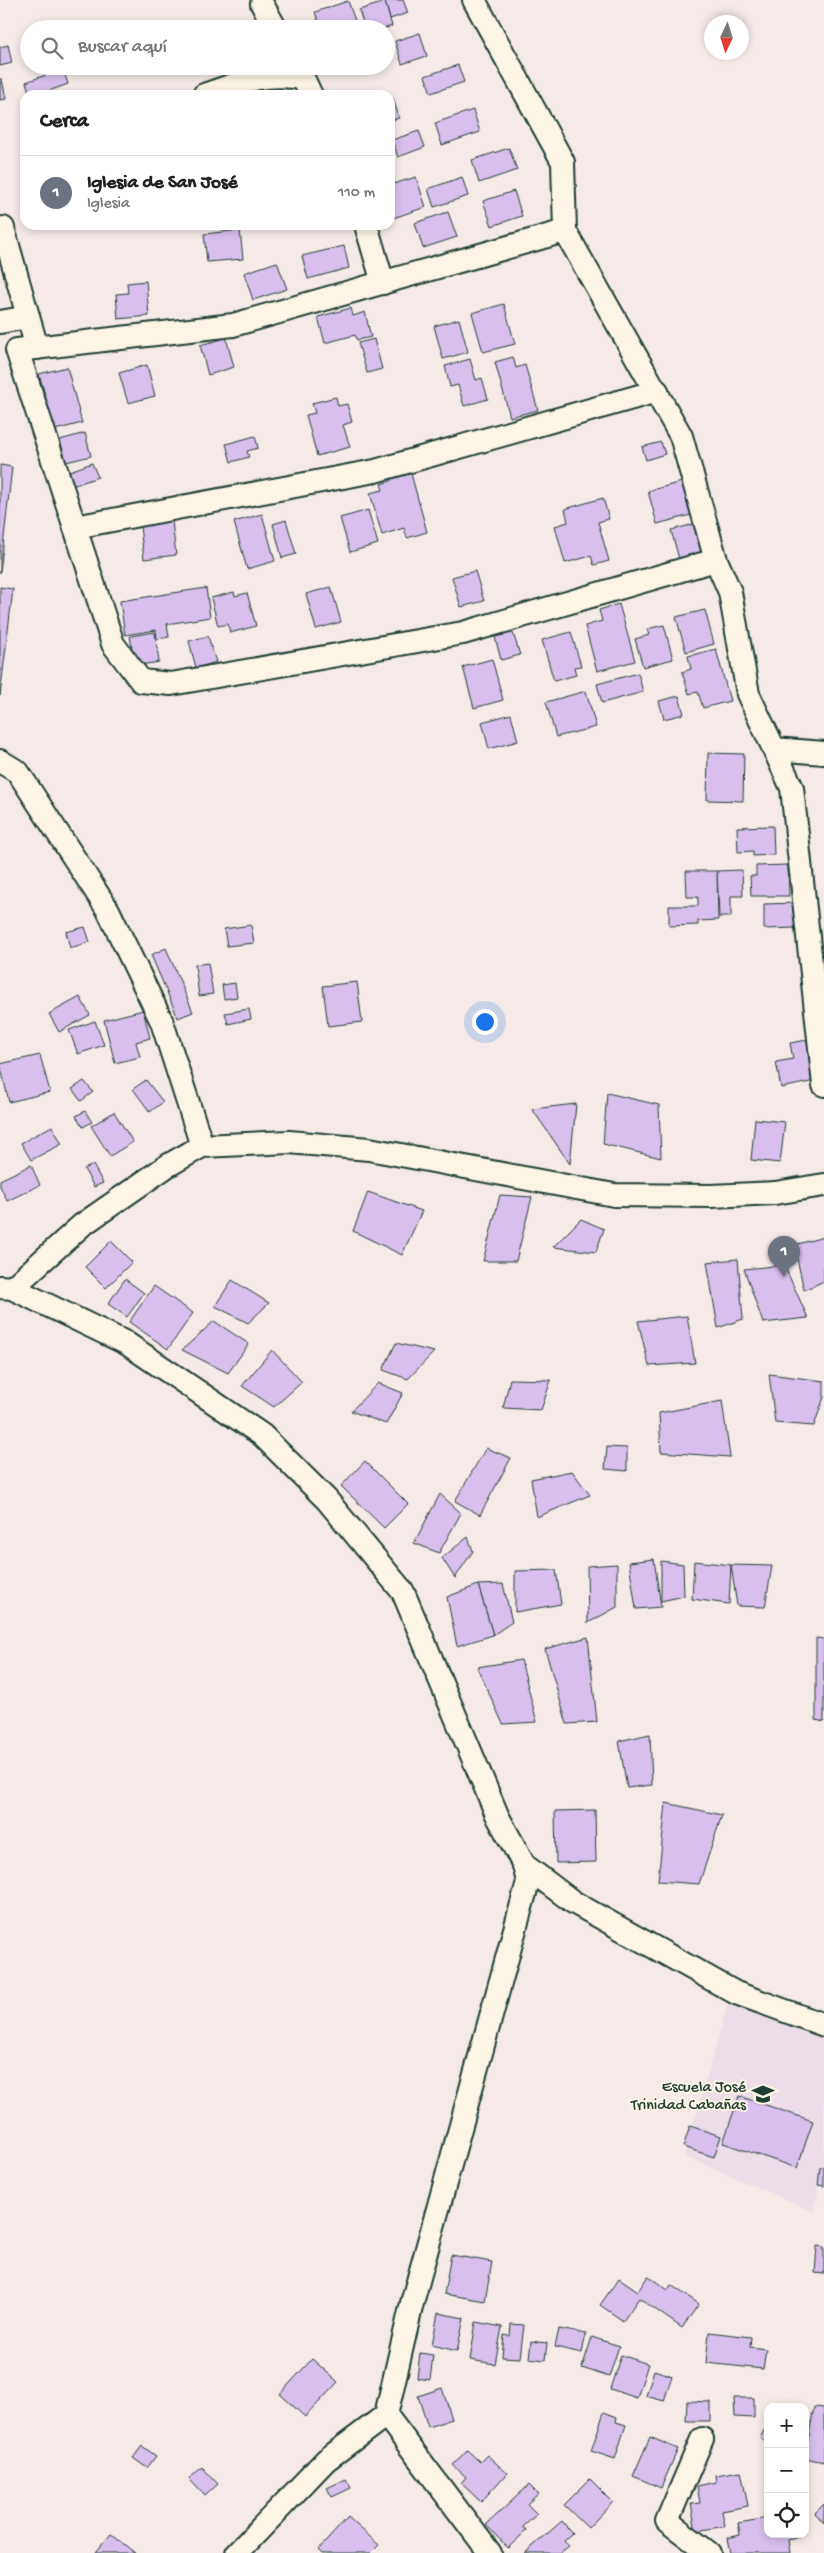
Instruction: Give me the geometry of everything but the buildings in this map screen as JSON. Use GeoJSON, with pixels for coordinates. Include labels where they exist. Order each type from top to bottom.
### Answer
{"type":"FeatureCollection","features":[{"type":"Feature","properties":{"kind":"street"},"geometry":{"type":"LineString","coordinates":[[474,0],[563,162],[565,231],[681,436],[716,560],[730,592],[748,694],[792,788],[824,1085]]}},
{"type":"Feature","properties":{"kind":"street"},"geometry":{"type":"LineString","coordinates":[[262,4],[271,20]]}},
{"type":"Feature","properties":{"kind":"street"},"geometry":{"type":"LineString","coordinates":[[219,90],[262,76],[281,75],[303,80]]}},
{"type":"Feature","properties":{"kind":"street"},"geometry":{"type":"LineString","coordinates":[[3,228],[36,348]]}},
{"type":"Feature","properties":{"kind":"street"},"geometry":{"type":"LineString","coordinates":[[367,230],[383,283]]}},
{"type":"Feature","properties":{"kind":"street"},"geometry":{"type":"LineString","coordinates":[[565,231],[233,325],[16,350],[113,644],[141,681],[170,684],[463,633],[716,560]]}},
{"type":"Feature","properties":{"kind":"street"},"geometry":{"type":"LineString","coordinates":[[0,322],[28,317]]}},
{"type":"Feature","properties":{"kind":"street"},"geometry":{"type":"LineString","coordinates":[[75,527],[375,471],[657,391]]}},
{"type":"Feature","properties":{"kind":"street"},"geometry":{"type":"LineString","coordinates":[[774,749],[824,753]]}},
{"type":"Feature","properties":{"kind":"street"},"geometry":{"type":"LineString","coordinates":[[0,761],[18,772],[108,910],[162,1022],[202,1146]]}},
{"type":"Feature","properties":{"kind":"street"},"geometry":{"type":"LineString","coordinates":[[237,2553],[326,2460],[386,2415],[412,2303],[528,1882],[524,1865],[498,1817],[403,1592],[327,1500],[262,1435],[134,1348],[6,1287],[82,1225],[167,1166],[202,1146],[289,1142],[369,1149],[614,1195],[711,1196],[775,1193],[824,1185]]}},
{"type":"Feature","properties":{"kind":"street"},"geometry":{"type":"LineString","coordinates":[[524,1865],[573,1902],[736,1993],[824,2025]]}},
{"type":"Feature","properties":{"kind":"street"},"geometry":{"type":"LineString","coordinates":[[386,2415],[490,2553]]}},
{"type":"Feature","properties":{"kind":"street"},"geometry":{"type":"LineString","coordinates":[[702,2439],[667,2521],[709,2553]]}},
{"type":"Feature","properties":{"kind":"shaded area","name":"Escuela José Trinidad Cabañas"},"geometry":{"type":"Polygon","coordinates":[[[729,2000],[824,2032],[824,2169],[813,2211],[684,2156],[729,2000]]]}},
{"type":"Feature","properties":{"kind":"place","name":"Iglesia de San José"},"geometry":{"type":"Point","coordinates":[784,1277]}},
{"type":"Feature","properties":{"kind":"place","name":"Escuela José Trinidad Cabañas"},"geometry":{"type":"Point","coordinates":[763,2094]}}]}
